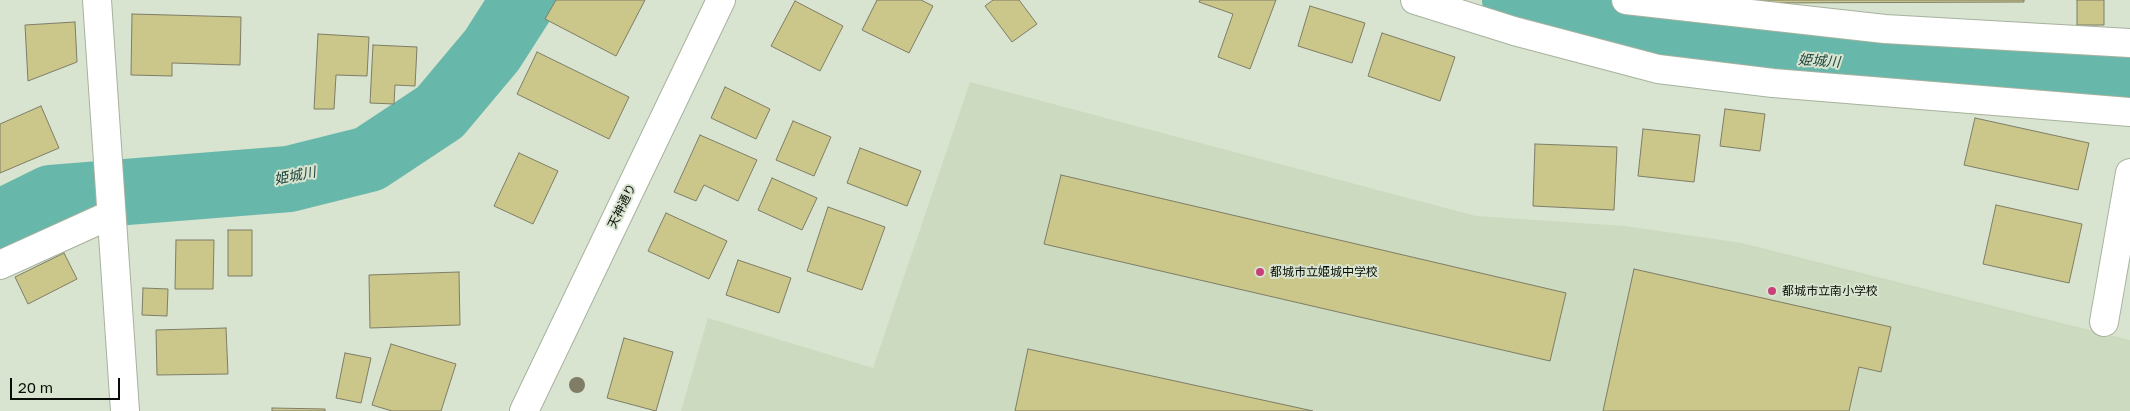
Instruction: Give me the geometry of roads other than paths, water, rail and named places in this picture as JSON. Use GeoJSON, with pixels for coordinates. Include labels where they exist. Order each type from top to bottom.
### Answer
{"type":"FeatureCollection","features":[{"type":"Feature","properties":{"kind":"street"},"geometry":{"type":"LineString","coordinates":[[97,0],[110,215],[125,411]]}},
{"type":"Feature","properties":{"kind":"street","name":"天神通り"},"geometry":{"type":"LineString","coordinates":[[524,411],[721,0]]}},
{"type":"Feature","properties":{"kind":"street"},"geometry":{"type":"LineString","coordinates":[[1415,0],[1514,31],[1658,68],[1773,83],[2130,112]]}},
{"type":"Feature","properties":{"kind":"street"},"geometry":{"type":"LineString","coordinates":[[1626,0],[1885,29],[2130,43]]}},
{"type":"Feature","properties":{"kind":"street"},"geometry":{"type":"LineString","coordinates":[[2104,322],[2130,173]]}},
{"type":"Feature","properties":{"kind":"street"},"geometry":{"type":"LineString","coordinates":[[0,265],[110,215]]}},
{"type":"Feature","properties":{"kind":"waterway","name":"姫城川"},"geometry":{"type":"LineString","coordinates":[[0,223],[51,198],[289,179],[369,159],[440,112],[492,50],[524,0]]}},
{"type":"Feature","properties":{"kind":"waterway","name":"姫城川"},"geometry":{"type":"LineString","coordinates":[[1515,0],[1636,35],[1799,61],[2130,80]]}},
{"type":"Feature","properties":{"kind":"place","name":"都城市立姫城中学校"},"geometry":{"type":"Point","coordinates":[1260,272]}},
{"type":"Feature","properties":{"kind":"place","name":"都城市立南小学校"},"geometry":{"type":"Point","coordinates":[1772,291]}}]}
